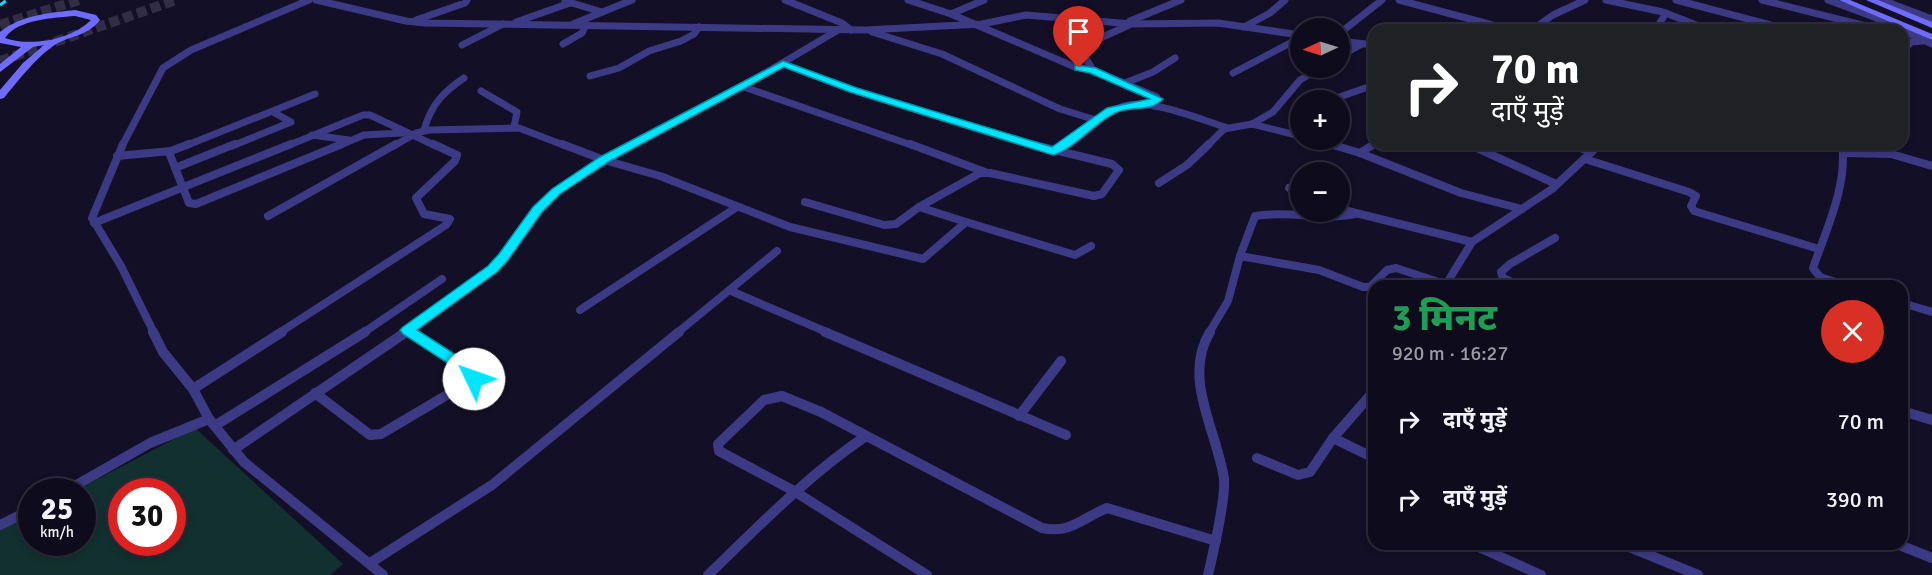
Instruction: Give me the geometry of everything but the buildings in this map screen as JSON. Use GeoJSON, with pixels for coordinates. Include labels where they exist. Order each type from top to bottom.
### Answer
{"type":"FeatureCollection","features":[{"type":"Feature","properties":{"kind":"street"},"geometry":{"type":"LineString","coordinates":[[309,0],[191,50],[165,65],[117,156],[93,213],[94,223],[121,266],[163,352],[193,389],[212,422],[233,450],[244,462],[383,575]]}},
{"type":"Feature","properties":{"kind":"street"},"geometry":{"type":"LineString","coordinates":[[315,0],[410,22],[865,30],[975,24],[1021,15],[1128,24],[1212,23],[1290,35]]}},
{"type":"Feature","properties":{"kind":"street"},"geometry":{"type":"LineString","coordinates":[[331,4],[340,0]]}},
{"type":"Feature","properties":{"kind":"street"},"geometry":{"type":"LineString","coordinates":[[410,22],[465,3],[466,0]]}},
{"type":"Feature","properties":{"kind":"street"},"geometry":{"type":"LineString","coordinates":[[560,0],[602,12]]}},
{"type":"Feature","properties":{"kind":"street"},"geometry":{"type":"LineString","coordinates":[[568,25],[632,0]]}},
{"type":"Feature","properties":{"kind":"street"},"geometry":{"type":"LineString","coordinates":[[786,0],[842,23],[851,30]]}},
{"type":"Feature","properties":{"kind":"street"},"geometry":{"type":"LineString","coordinates":[[908,0],[951,14],[1075,67],[1093,70],[1157,97],[1157,100],[1148,105]]}},
{"type":"Feature","properties":{"kind":"street"},"geometry":{"type":"LineString","coordinates":[[951,14],[984,0]]}},
{"type":"Feature","properties":{"kind":"street"},"geometry":{"type":"LineString","coordinates":[[1093,70],[1079,48],[1181,0]]}},
{"type":"Feature","properties":{"kind":"street"},"geometry":{"type":"LineString","coordinates":[[1244,27],[1270,13],[1285,0]]}},
{"type":"Feature","properties":{"kind":"street"},"geometry":{"type":"LineString","coordinates":[[1350,26],[1382,0]]}},
{"type":"Feature","properties":{"kind":"street"},"geometry":{"type":"LineString","coordinates":[[1400,0],[1489,24]]}},
{"type":"Feature","properties":{"kind":"street"},"geometry":{"type":"LineString","coordinates":[[1540,24],[1553,15],[1585,0]]}},
{"type":"Feature","properties":{"kind":"street"},"geometry":{"type":"LineString","coordinates":[[1606,0],[1666,13],[1694,24]]}},
{"type":"Feature","properties":{"kind":"street"},"geometry":{"type":"LineString","coordinates":[[1676,0],[1767,24]]}},
{"type":"Feature","properties":{"kind":"street"},"geometry":{"type":"LineString","coordinates":[[1762,0],[1858,24]]}},
{"type":"Feature","properties":{"kind":"street"},"geometry":{"type":"LineString","coordinates":[[1828,0],[1887,24]]}},
{"type":"Feature","properties":{"kind":"street"},"geometry":{"type":"LineString","coordinates":[[1843,0],[1894,24]]}},
{"type":"Feature","properties":{"kind":"street"},"geometry":{"type":"LineString","coordinates":[[1870,0],[1932,24]]}},
{"type":"Feature","properties":{"kind":"street"},"geometry":{"type":"LineString","coordinates":[[1882,0],[1932,19]]}},
{"type":"Feature","properties":{"kind":"street"},"geometry":{"type":"LineString","coordinates":[[511,24],[570,3]]}},
{"type":"Feature","properties":{"kind":"street"},"geometry":{"type":"LineString","coordinates":[[1659,24],[1666,13]]}},
{"type":"Feature","properties":{"kind":"street"},"geometry":{"type":"LineString","coordinates":[[60,14],[86,14],[96,20],[84,30],[57,40],[31,44],[6,43],[0,40],[0,36],[16,25],[60,14]]}},
{"type":"Feature","properties":{"kind":"street"},"geometry":{"type":"LineString","coordinates":[[462,45],[503,24]]}},
{"type":"Feature","properties":{"kind":"street"},"geometry":{"type":"LineString","coordinates":[[563,45],[582,33],[586,25]]}},
{"type":"Feature","properties":{"kind":"street"},"geometry":{"type":"LineString","coordinates":[[590,76],[619,68],[649,51],[681,41],[697,32],[699,27]]}},
{"type":"Feature","properties":{"kind":"street"},"geometry":{"type":"LineString","coordinates":[[233,450],[408,330],[492,269],[544,202],[604,160],[783,64],[838,30]]}},
{"type":"Feature","properties":{"kind":"street"},"geometry":{"type":"LineString","coordinates":[[865,30],[942,54],[1060,109],[1095,120]]}},
{"type":"Feature","properties":{"kind":"street"},"geometry":{"type":"LineString","coordinates":[[1908,31],[1930,41]]}},
{"type":"Feature","properties":{"kind":"street"},"geometry":{"type":"LineString","coordinates":[[1908,32],[1930,41]]}},
{"type":"Feature","properties":{"kind":"street"},"geometry":{"type":"LineString","coordinates":[[1908,35],[1917,36]]}},
{"type":"Feature","properties":{"kind":"street"},"geometry":{"type":"LineString","coordinates":[[0,96],[26,65],[57,40]]}},
{"type":"Feature","properties":{"kind":"street"},"geometry":{"type":"LineString","coordinates":[[1908,46],[1911,42],[1930,41]]}},
{"type":"Feature","properties":{"kind":"street"},"geometry":{"type":"LineString","coordinates":[[1233,73],[1290,42]]}},
{"type":"Feature","properties":{"kind":"street"},"geometry":{"type":"LineString","coordinates":[[1350,42],[1368,44]]}},
{"type":"Feature","properties":{"kind":"street"},"geometry":{"type":"LineString","coordinates":[[0,69],[31,44]]}},
{"type":"Feature","properties":{"kind":"street"},"geometry":{"type":"LineString","coordinates":[[1350,51],[1362,44]]}},
{"type":"Feature","properties":{"kind":"street"},"geometry":{"type":"LineString","coordinates":[[1125,83],[1153,72],[1175,58]]}},
{"type":"Feature","properties":{"kind":"street"},"geometry":{"type":"LineString","coordinates":[[741,86],[965,163],[985,172],[1094,196],[1102,194],[1119,170],[1112,164],[1053,151],[853,90],[783,64]]}},
{"type":"Feature","properties":{"kind":"street"},"geometry":{"type":"LineString","coordinates":[[424,130],[428,110],[440,93],[464,78]]}},
{"type":"Feature","properties":{"kind":"street"},"geometry":{"type":"LineString","coordinates":[[1159,183],[1187,165],[1218,133],[1228,128],[1252,124],[1274,112],[1303,78]]}},
{"type":"Feature","properties":{"kind":"street"},"geometry":{"type":"LineString","coordinates":[[1350,93],[1368,87]]}},
{"type":"Feature","properties":{"kind":"street"},"geometry":{"type":"LineString","coordinates":[[481,91],[516,111],[518,114],[514,127]]}},
{"type":"Feature","properties":{"kind":"street"},"geometry":{"type":"LineString","coordinates":[[117,156],[171,151],[315,94]]}},
{"type":"Feature","properties":{"kind":"street"},"geometry":{"type":"LineString","coordinates":[[1053,151],[1095,120],[1127,105],[1148,105],[1228,128]]}},
{"type":"Feature","properties":{"kind":"street"},"geometry":{"type":"LineString","coordinates":[[175,168],[291,122],[273,112]]}},
{"type":"Feature","properties":{"kind":"street"},"geometry":{"type":"LineString","coordinates":[[94,223],[363,115],[370,115],[457,155],[454,161],[421,190],[416,198],[424,214],[450,219],[446,225],[193,389]]}},
{"type":"Feature","properties":{"kind":"street"},"geometry":{"type":"LineString","coordinates":[[1252,124],[1290,134]]}},
{"type":"Feature","properties":{"kind":"street"},"geometry":{"type":"LineString","coordinates":[[268,216],[409,134],[424,130],[514,127],[604,160],[660,177],[790,227],[923,259],[966,222]]}},
{"type":"Feature","properties":{"kind":"street"},"geometry":{"type":"LineString","coordinates":[[171,151],[170,155],[189,203],[196,204],[373,133],[409,134]]}},
{"type":"Feature","properties":{"kind":"street"},"geometry":{"type":"LineString","coordinates":[[312,135],[352,140]]}},
{"type":"Feature","properties":{"kind":"street"},"geometry":{"type":"LineString","coordinates":[[1360,153],[1368,148]]}},
{"type":"Feature","properties":{"kind":"street"},"geometry":{"type":"LineString","coordinates":[[1350,150],[1461,193],[1522,209]]}},
{"type":"Feature","properties":{"kind":"street"},"geometry":{"type":"LineString","coordinates":[[1481,150],[1556,184]]}},
{"type":"Feature","properties":{"kind":"street"},"geometry":{"type":"LineString","coordinates":[[1578,150],[1589,156],[1689,192],[1696,196],[1691,206],[1694,211],[1819,249]]}},
{"type":"Feature","properties":{"kind":"street"},"geometry":{"type":"LineString","coordinates":[[1450,280],[1472,242],[1490,232],[1556,184],[1594,150]]}},
{"type":"Feature","properties":{"kind":"street"},"geometry":{"type":"LineString","coordinates":[[1829,280],[1820,277],[1813,268],[1838,188],[1844,150]]}},
{"type":"Feature","properties":{"kind":"street"},"geometry":{"type":"LineString","coordinates":[[1849,150],[1863,155],[1891,154],[1932,166]]}},
{"type":"Feature","properties":{"kind":"street"},"geometry":{"type":"LineString","coordinates":[[805,202],[889,225],[896,224],[919,207],[985,172]]}},
{"type":"Feature","properties":{"kind":"street"},"geometry":{"type":"LineString","coordinates":[[580,310],[737,207]]}},
{"type":"Feature","properties":{"kind":"street"},"geometry":{"type":"LineString","coordinates":[[919,207],[1075,255],[1091,246]]}},
{"type":"Feature","properties":{"kind":"street"},"geometry":{"type":"LineString","coordinates":[[1350,212],[1472,242]]}},
{"type":"Feature","properties":{"kind":"street"},"geometry":{"type":"LineString","coordinates":[[1208,575],[1216,541],[1224,481],[1200,385],[1201,346],[1228,301],[1240,256],[1254,218],[1258,215],[1286,213],[1338,218],[1355,214]]}},
{"type":"Feature","properties":{"kind":"street"},"geometry":{"type":"LineString","coordinates":[[1508,280],[1503,278],[1502,272],[1510,264],[1555,238]]}},
{"type":"Feature","properties":{"kind":"street"},"geometry":{"type":"LineString","coordinates":[[370,563],[492,485],[777,251]]}},
{"type":"Feature","properties":{"kind":"street"},"geometry":{"type":"LineString","coordinates":[[1240,256],[1319,270],[1363,288],[1368,287]]}},
{"type":"Feature","properties":{"kind":"street"},"geometry":{"type":"LineString","coordinates":[[1377,280],[1387,270],[1396,268],[1430,280]]}},
{"type":"Feature","properties":{"kind":"street"},"geometry":{"type":"LineString","coordinates":[[89,478],[150,443],[212,422],[332,354],[442,279]]}},
{"type":"Feature","properties":{"kind":"street"},"geometry":{"type":"LineString","coordinates":[[731,291],[1066,435]]}},
{"type":"Feature","properties":{"kind":"street"},"geometry":{"type":"LineString","coordinates":[[1908,305],[1932,312]]}},
{"type":"Feature","properties":{"kind":"street"},"geometry":{"type":"LineString","coordinates":[[315,393],[370,435],[375,435],[400,424],[474,379],[473,373],[408,330]]}},
{"type":"Feature","properties":{"kind":"street"},"geometry":{"type":"LineString","coordinates":[[1019,416],[1062,361]]}},
{"type":"Feature","properties":{"kind":"street"},"geometry":{"type":"LineString","coordinates":[[927,575],[794,491],[725,455],[717,447],[718,444],[764,400],[775,396],[796,401],[1042,528],[1058,531],[1076,526],[1107,508],[1216,541]]}},
{"type":"Feature","properties":{"kind":"street"},"geometry":{"type":"LineString","coordinates":[[1257,458],[1298,475],[1310,472],[1333,438],[1368,398]]}},
{"type":"Feature","properties":{"kind":"street"},"geometry":{"type":"LineString","coordinates":[[1908,413],[1932,420]]}},
{"type":"Feature","properties":{"kind":"street"},"geometry":{"type":"LineString","coordinates":[[708,575],[794,491],[826,464],[866,436]]}},
{"type":"Feature","properties":{"kind":"street"},"geometry":{"type":"LineString","coordinates":[[1333,438],[1368,455]]}},
{"type":"Feature","properties":{"kind":"street"},"geometry":{"type":"LineString","coordinates":[[0,525],[18,516]]}},
{"type":"Feature","properties":{"kind":"street"},"geometry":{"type":"LineString","coordinates":[[1908,548],[1932,558]]}},
{"type":"Feature","properties":{"kind":"street"},"geometry":{"type":"LineString","coordinates":[[1485,550],[1541,575]]}},
{"type":"Feature","properties":{"kind":"street"},"geometry":{"type":"LineString","coordinates":[[1637,550],[1698,575]]}},
{"type":"Feature","properties":{"kind":"green space"},"geometry":{"type":"Polygon","coordinates":[[[195,428],[343,564],[330,575],[0,575],[0,530],[18,521],[18,556],[96,556],[96,480],[195,428]]]}},
{"type":"Feature","properties":{"kind":"tunnel"},"geometry":{"type":"LineString","coordinates":[[0,25],[79,0]]}},
{"type":"Feature","properties":{"kind":"tunnel"},"geometry":{"type":"LineString","coordinates":[[0,61],[176,0]]}},
{"type":"Feature","properties":{"kind":"railway"},"geometry":{"type":"LineString","coordinates":[[0,5],[7,0]]}},
{"type":"Feature","properties":{"kind":"route"},"geometry":{"type":"LineString","coordinates":[[474,379],[473,373],[408,330],[492,269],[504,257],[537,209],[556,192],[604,160],[783,64],[853,90],[1053,151],[1111,111],[1127,105],[1148,105],[1158,99],[1154,95],[1093,70],[1079,68]]}}]}
